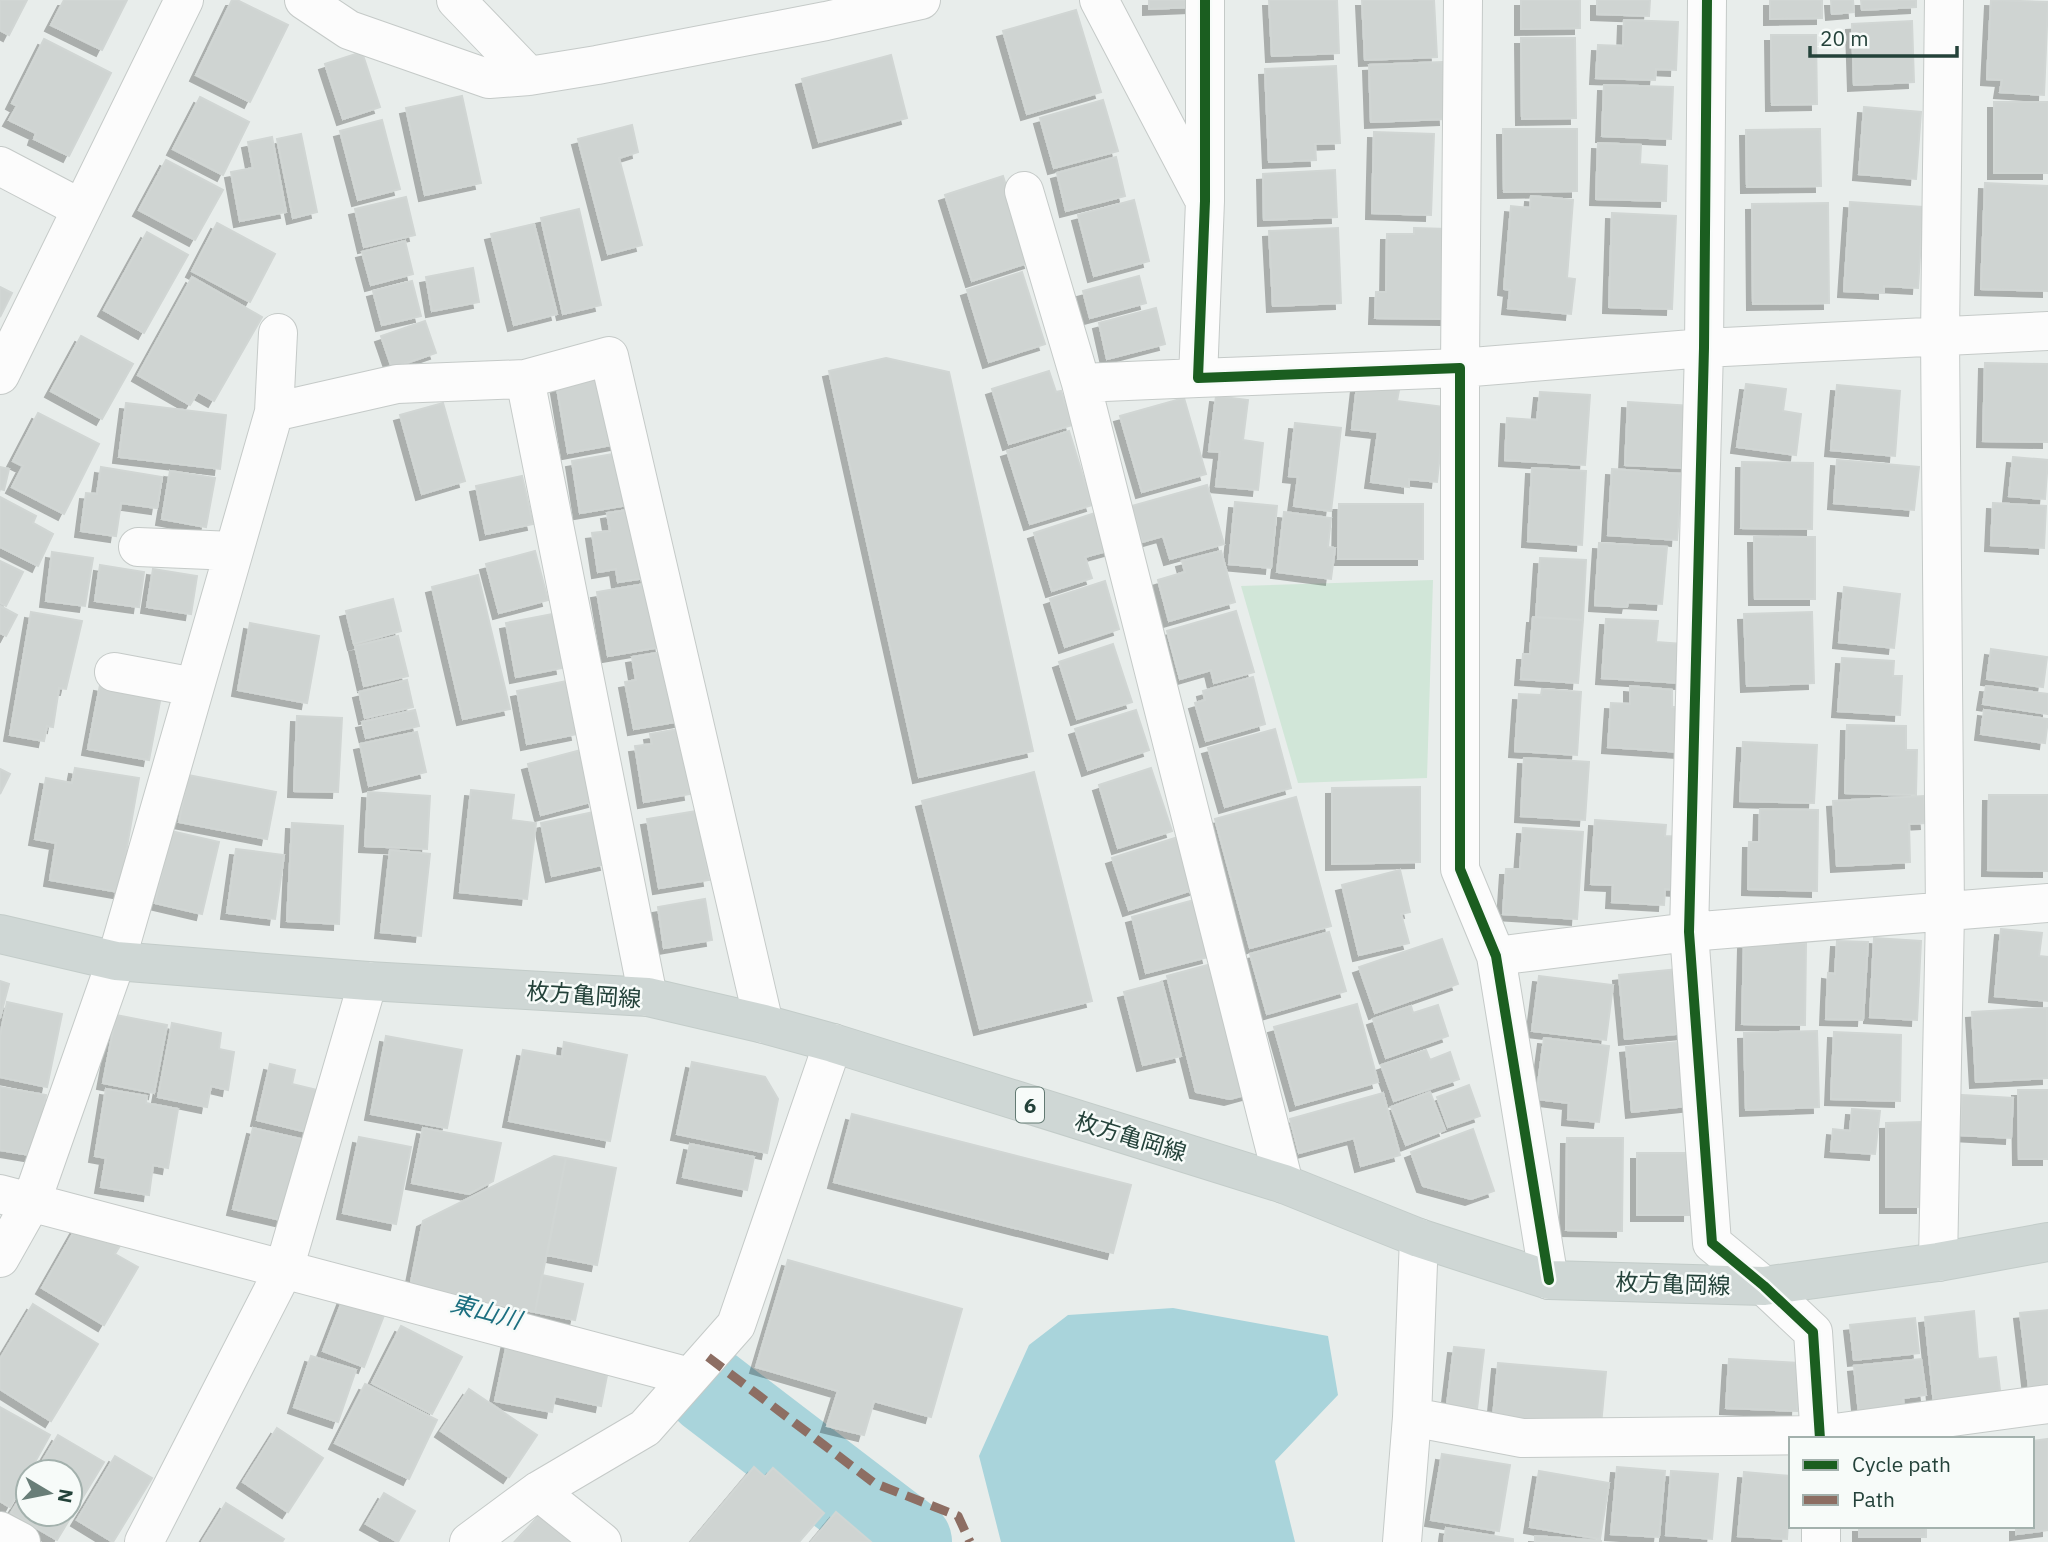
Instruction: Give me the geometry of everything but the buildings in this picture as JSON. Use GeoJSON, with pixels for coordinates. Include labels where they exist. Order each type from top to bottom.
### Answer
{"type":"FeatureCollection","features":[{"type":"Feature","properties":{"kind":"main road","name":"枚方亀岡線"},"geometry":{"type":"LineString","coordinates":[[0,934],[116,961],[368,981],[648,997],[764,1024],[833,1044],[1284,1184],[1419,1238],[1549,1280],[1764,1286],[1938,1262],[2048,1242]]}},
{"type":"Feature","properties":{"kind":"street"},"geometry":{"type":"LineString","coordinates":[[0,375],[184,0]]}},
{"type":"Feature","properties":{"kind":"street"},"geometry":{"type":"LineString","coordinates":[[304,0],[349,30],[489,79],[529,76],[624,60],[901,2]]}},
{"type":"Feature","properties":{"kind":"street"},"geometry":{"type":"LineString","coordinates":[[456,0],[529,76]]}},
{"type":"Feature","properties":{"kind":"street"},"geometry":{"type":"LineString","coordinates":[[1099,0],[1205,201]]}},
{"type":"Feature","properties":{"kind":"street"},"geometry":{"type":"LineString","coordinates":[[1198,378],[1205,201],[1205,0]]}},
{"type":"Feature","properties":{"kind":"street"},"geometry":{"type":"LineString","coordinates":[[1462,0],[1460,869],[1496,956],[1549,1280]]}},
{"type":"Feature","properties":{"kind":"street"},"geometry":{"type":"LineString","coordinates":[[1707,0],[1704,348],[1689,932],[1712,1243],[1764,1286],[1813,1332],[1820,1437],[2048,1404]]}},
{"type":"Feature","properties":{"kind":"street"},"geometry":{"type":"LineString","coordinates":[[1938,1262],[1945,912],[1940,337],[1944,0]]}},
{"type":"Feature","properties":{"kind":"street"},"geometry":{"type":"LineString","coordinates":[[0,166],[80,208]]}},
{"type":"Feature","properties":{"kind":"street"},"geometry":{"type":"LineString","coordinates":[[1024,191],[1081,383],[1284,1184]]}},
{"type":"Feature","properties":{"kind":"street"},"geometry":{"type":"LineString","coordinates":[[1081,383],[1460,368],[1704,348],[2048,331]]}},
{"type":"Feature","properties":{"kind":"street"},"geometry":{"type":"LineString","coordinates":[[0,1258],[15,1199],[116,961],[274,412],[278,332]]}},
{"type":"Feature","properties":{"kind":"street"},"geometry":{"type":"LineString","coordinates":[[274,412],[397,384],[525,380],[609,356],[764,1024]]}},
{"type":"Feature","properties":{"kind":"street"},"geometry":{"type":"LineString","coordinates":[[525,380],[648,997]]}},
{"type":"Feature","properties":{"kind":"street"},"geometry":{"type":"LineString","coordinates":[[138,547],[233,551]]}},
{"type":"Feature","properties":{"kind":"street"},"geometry":{"type":"LineString","coordinates":[[114,672],[194,687]]}},
{"type":"Feature","properties":{"kind":"street"},"geometry":{"type":"LineString","coordinates":[[1496,956],[1689,932],[2048,902]]}},
{"type":"Feature","properties":{"kind":"street"},"geometry":{"type":"LineString","coordinates":[[144,1542],[284,1269],[368,981]]}},
{"type":"Feature","properties":{"kind":"street"},"geometry":{"type":"LineString","coordinates":[[469,1542],[538,1491],[645,1427],[736,1325],[833,1044]]}},
{"type":"Feature","properties":{"kind":"street"},"geometry":{"type":"LineString","coordinates":[[15,1199],[690,1377]]}},
{"type":"Feature","properties":{"kind":"street"},"geometry":{"type":"LineString","coordinates":[[1402,1542],[1412,1417],[1419,1238]]}},
{"type":"Feature","properties":{"kind":"street"},"geometry":{"type":"LineString","coordinates":[[1412,1417],[1522,1438],[1789,1437]]}},
{"type":"Feature","properties":{"kind":"street"},"geometry":{"type":"LineString","coordinates":[[538,1491],[602,1542]]}},
{"type":"Feature","properties":{"kind":"street"},"geometry":{"type":"LineString","coordinates":[[0,1531],[20,1542]]}},
{"type":"Feature","properties":{"kind":"green space"},"geometry":{"type":"Polygon","coordinates":[[[1433,580],[1427,778],[1298,783],[1241,586],[1433,580]]]}},
{"type":"Feature","properties":{"kind":"water"},"geometry":{"type":"Polygon","coordinates":[[[1173,1308],[1328,1336],[1338,1395],[1275,1461],[1295,1542],[1001,1542],[979,1456],[1029,1345],[1068,1315],[1173,1308]]]}},
{"type":"Feature","properties":{"kind":"waterway","name":"東山川"},"geometry":{"type":"LineString","coordinates":[[709,1390],[908,1542]]}},
{"type":"Feature","properties":{"kind":"marked path"},"geometry":{"type":"LineString","coordinates":[[708,1357],[874,1483],[958,1516],[970,1542]]}},
{"type":"Feature","properties":{"kind":"cycle path"},"geometry":{"type":"LineString","coordinates":[[1205,0],[1205,201],[1198,378],[1460,368],[1460,869],[1496,956],[1549,1280]]}},
{"type":"Feature","properties":{"kind":"cycle path"},"geometry":{"type":"LineString","coordinates":[[1707,0],[1704,348],[1689,932],[1712,1243],[1764,1286],[1813,1332],[1820,1437]]}}]}
